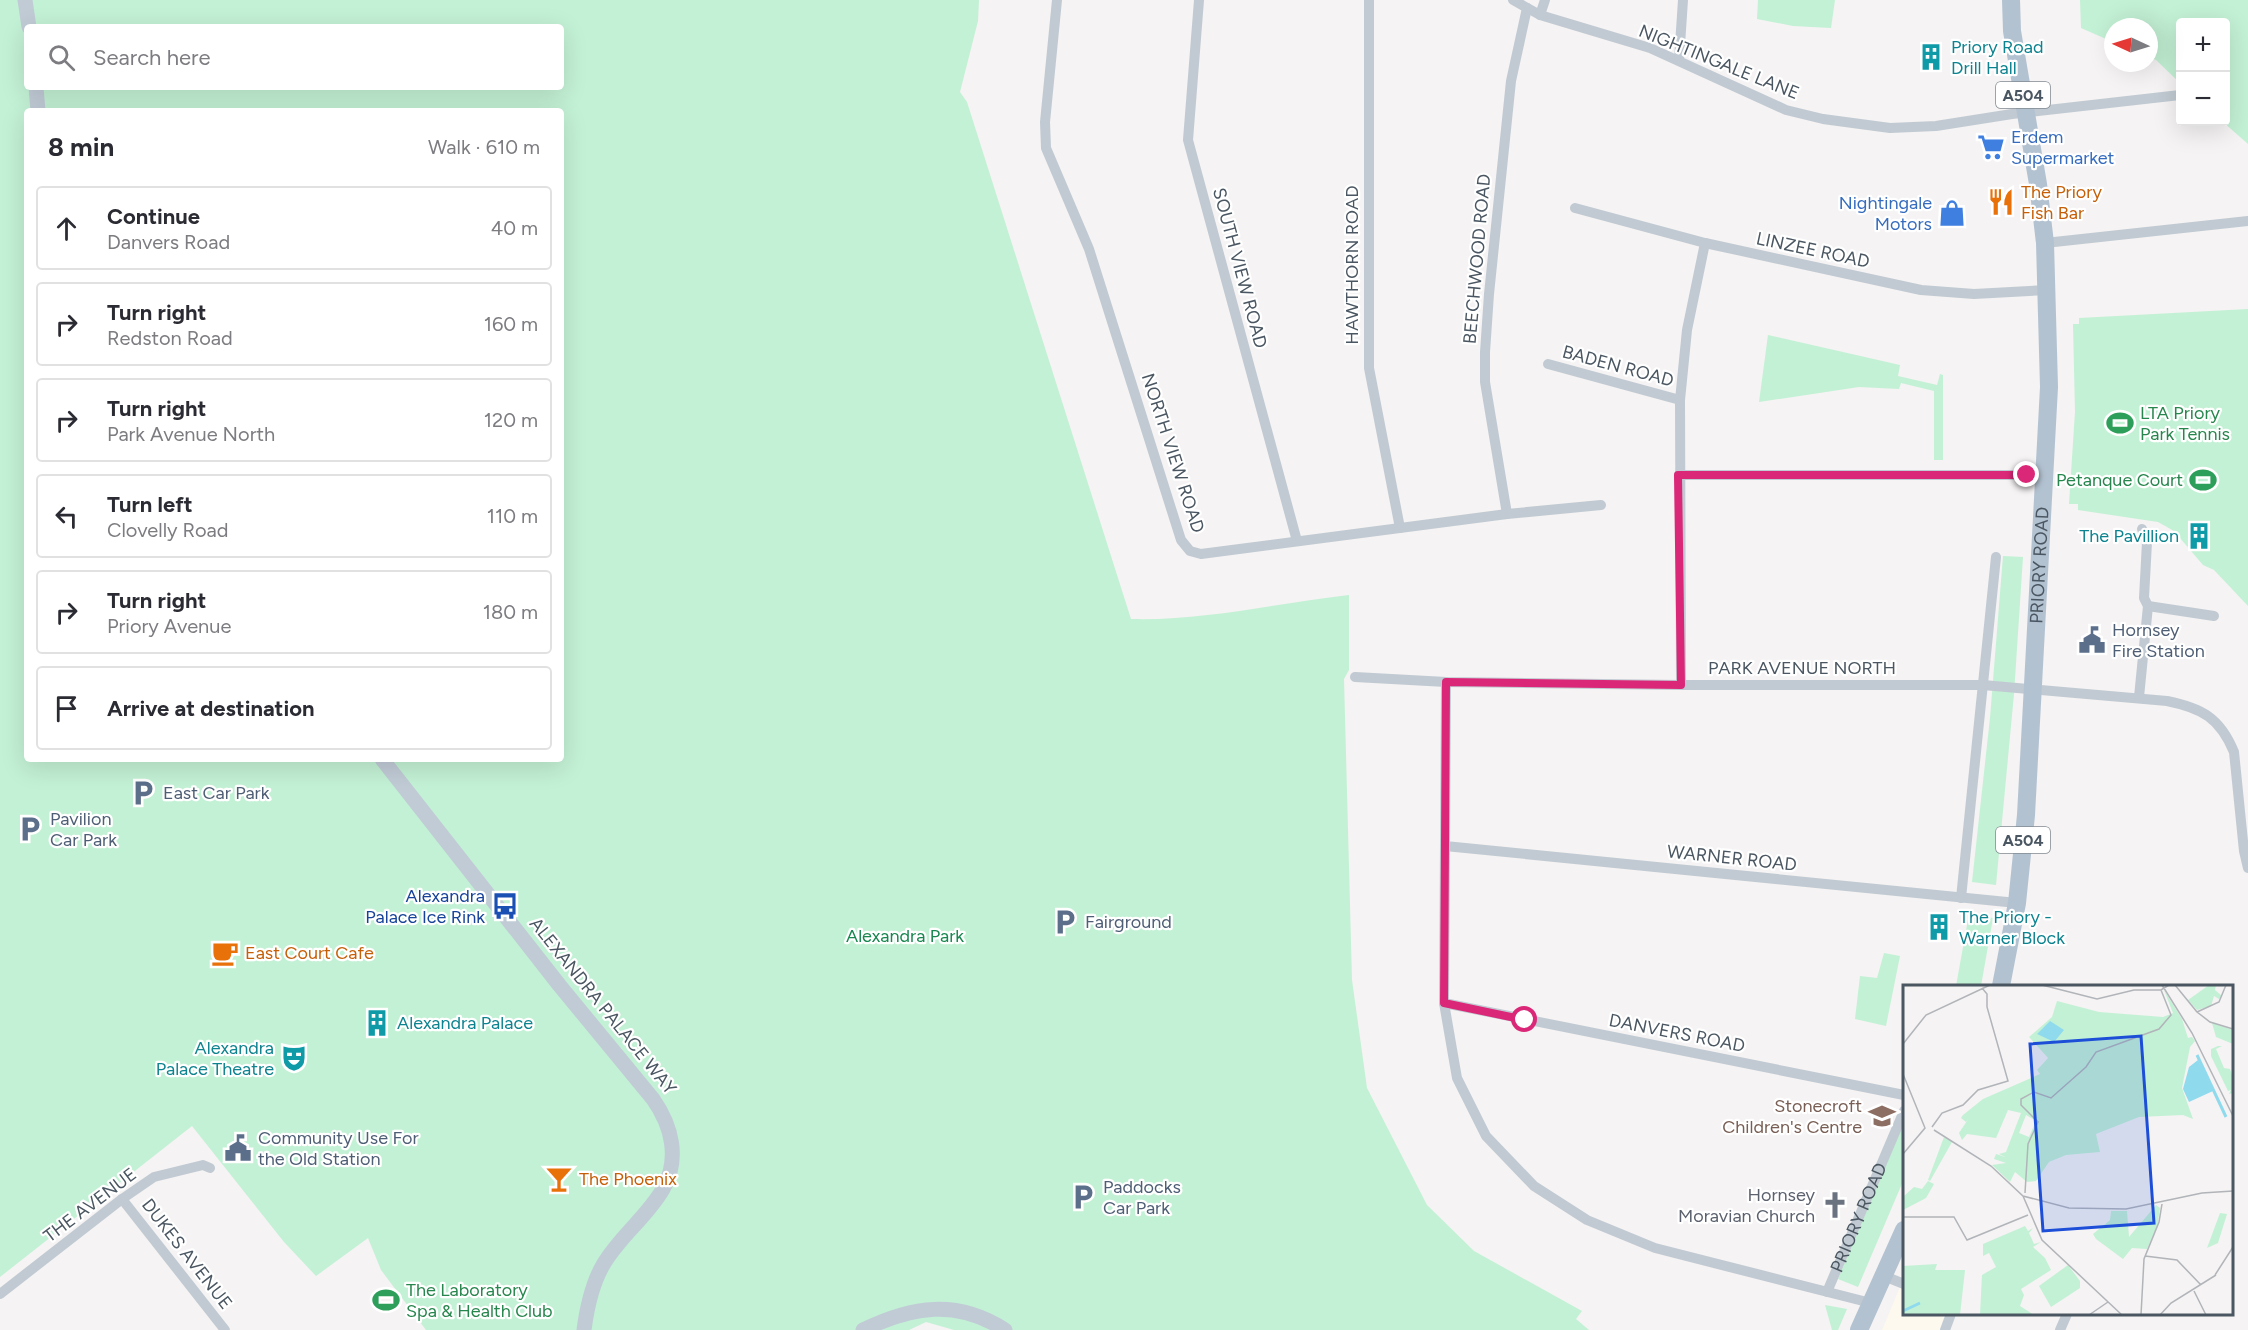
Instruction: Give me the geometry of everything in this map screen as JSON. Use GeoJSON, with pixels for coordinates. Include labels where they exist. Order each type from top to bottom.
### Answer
{"type":"FeatureCollection","features":[{"type":"Feature","properties":{"kind":"main road","name":"PRIORY ROAD"},"geometry":{"type":"LineString","coordinates":[[2001,985],[2017,903],[2027,806],[2049,387],[2045,243],[2038,184],[2012,31],[2011,0]]}},
{"type":"Feature","properties":{"kind":"main road"},"geometry":{"type":"LineString","coordinates":[[1859,1330],[1903,1234]]}},
{"type":"Feature","properties":{"kind":"street"},"geometry":{"type":"LineString","coordinates":[[25,0],[29,24]]}},
{"type":"Feature","properties":{"kind":"street","name":"NORTH VIEW ROAD"},"geometry":{"type":"LineString","coordinates":[[1057,0],[1045,122],[1046,148],[1089,249],[1181,540],[1190,551],[1201,554],[1507,514],[1601,505]]}},
{"type":"Feature","properties":{"kind":"street","name":"SOUTH VIEW ROAD"},"geometry":{"type":"LineString","coordinates":[[1199,0],[1188,140],[1297,541]]}},
{"type":"Feature","properties":{"kind":"street","name":"HAWTHORN ROAD"},"geometry":{"type":"LineString","coordinates":[[1369,0],[1369,368],[1400,528]]}},
{"type":"Feature","properties":{"kind":"street","name":"NIGHTINGALE LANE"},"geometry":{"type":"LineString","coordinates":[[1513,0],[1540,15],[1650,48],[1786,110],[1823,119],[1890,128],[1936,126],[2025,112],[2176,96]]}},
{"type":"Feature","properties":{"kind":"street"},"geometry":{"type":"LineString","coordinates":[[1540,15],[1545,0]]}},
{"type":"Feature","properties":{"kind":"street"},"geometry":{"type":"LineString","coordinates":[[1679,60],[1683,0]]}},
{"type":"Feature","properties":{"kind":"street","name":"BEECHWOOD ROAD"},"geometry":{"type":"LineString","coordinates":[[1507,514],[1485,382],[1485,352],[1511,81],[1527,8]]}},
{"type":"Feature","properties":{"kind":"street"},"geometry":{"type":"LineString","coordinates":[[36,90],[38,108]]}},
{"type":"Feature","properties":{"kind":"street","name":"LINZEE ROAD"},"geometry":{"type":"LineString","coordinates":[[1575,208],[1705,243],[1921,290],[1974,294],[2047,290]]}},
{"type":"Feature","properties":{"kind":"street"},"geometry":{"type":"LineString","coordinates":[[2045,243],[2248,222]]}},
{"type":"Feature","properties":{"kind":"street"},"geometry":{"type":"LineString","coordinates":[[1681,685],[1678,475],[1680,400],[1687,330],[1705,243]]}},
{"type":"Feature","properties":{"kind":"street","name":"BADEN ROAD"},"geometry":{"type":"LineString","coordinates":[[1548,364],[1680,400]]}},
{"type":"Feature","properties":{"kind":"street"},"geometry":{"type":"LineString","coordinates":[[1678,475],[2044,475]]}},
{"type":"Feature","properties":{"kind":"street"},"geometry":{"type":"LineString","coordinates":[[2139,697],[2148,606],[2144,598],[2147,542],[2142,529]]}},
{"type":"Feature","properties":{"kind":"street"},"geometry":{"type":"LineString","coordinates":[[1961,898],[1996,558]]}},
{"type":"Feature","properties":{"kind":"street"},"geometry":{"type":"LineString","coordinates":[[2148,606],[2214,616]]}},
{"type":"Feature","properties":{"kind":"street","name":"PARK AVENUE NORTH"},"geometry":{"type":"LineString","coordinates":[[1355,677],[1446,682],[1681,685],[1983,685],[2167,700],[2202,711],[2221,728],[2228,738],[2234,752],[2244,851],[2248,868]]}},
{"type":"Feature","properties":{"kind":"street"},"geometry":{"type":"LineString","coordinates":[[1446,682],[1444,1003],[1457,1078],[1486,1136],[1534,1186],[1587,1220],[1655,1248],[1871,1303]]}},
{"type":"Feature","properties":{"kind":"street","name":"ALEXANDRA PALACE WAY"},"geometry":{"type":"LineString","coordinates":[[384,762],[556,981],[653,1099],[664,1114],[670,1128],[673,1148],[670,1171],[663,1189],[625,1234],[603,1265],[587,1307],[584,1330]]}},
{"type":"Feature","properties":{"kind":"street","name":"WARNER ROAD"},"geometry":{"type":"LineString","coordinates":[[1445,846],[2017,903]]}},
{"type":"Feature","properties":{"kind":"street","name":"DANVERS ROAD"},"geometry":{"type":"LineString","coordinates":[[1444,1003],[1903,1095]]}},
{"type":"Feature","properties":{"kind":"street","name":"PRIORY ROAD"},"geometry":{"type":"LineString","coordinates":[[1827,1292],[1903,1116]]}},
{"type":"Feature","properties":{"kind":"street","name":"THE AVENUE"},"geometry":{"type":"LineString","coordinates":[[0,1294],[122,1199],[154,1177],[203,1165],[210,1168]]}},
{"type":"Feature","properties":{"kind":"street","name":"DUKES AVENUE"},"geometry":{"type":"LineString","coordinates":[[122,1199],[225,1330]]}},
{"type":"Feature","properties":{"kind":"street"},"geometry":{"type":"LineString","coordinates":[[1884,1276],[1903,1283]]}},
{"type":"Feature","properties":{"kind":"street"},"geometry":{"type":"LineString","coordinates":[[863,1330],[886,1319],[913,1311],[935,1308],[976,1315],[1005,1330]]}},
{"type":"Feature","properties":{"kind":"street"},"geometry":{"type":"LineString","coordinates":[[1945,1330],[1951,1315]]}},
{"type":"Feature","properties":{"kind":"street"},"geometry":{"type":"LineString","coordinates":[[2060,1330],[2067,1315]]}},
{"type":"Feature","properties":{"kind":"shaded area"},"geometry":{"type":"Polygon","coordinates":[[[1900,1287],[1903,1288],[1903,1315],[1945,1315],[1940,1330],[1882,1330],[1900,1287]]]}},
{"type":"Feature","properties":{"kind":"green space","name":"Alexandra Park"},"geometry":{"type":"Polygon","coordinates":[[[0,0],[979,0],[978,21],[960,92],[967,102],[1131,619],[1186,617],[1349,595],[1349,670],[1344,679],[1352,980],[1367,1088],[1427,1205],[1474,1251],[1582,1311],[1576,1319],[1589,1330],[954,1330],[926,1322],[909,1330],[426,1330],[381,1270],[368,1238],[316,1276],[284,1242],[192,1126],[0,1277],[0,0]]]}},
{"type":"Feature","properties":{"kind":"green space"},"geometry":{"type":"Polygon","coordinates":[[[1758,0],[1835,0],[1831,28],[1793,26],[1757,19],[1758,0]]]}},
{"type":"Feature","properties":{"kind":"green space"},"geometry":{"type":"Polygon","coordinates":[[[2080,0],[2248,0],[2248,144],[2228,126],[2230,126],[2230,18],[2176,18],[2176,79],[2158,62],[2158,18],[2104,18],[2104,38],[2081,28],[2080,0]]]}},
{"type":"Feature","properties":{"kind":"green space"},"geometry":{"type":"Polygon","coordinates":[[[2248,309],[2248,606],[2214,570],[2203,565],[2174,531],[2158,522],[2078,510],[2078,504],[2069,504],[2075,412],[2073,324],[2079,324],[2079,318],[2248,309]]]}},
{"type":"Feature","properties":{"kind":"green space"},"geometry":{"type":"Polygon","coordinates":[[[1768,335],[1900,365],[1898,376],[1937,385],[1940,374],[1943,375],[1943,460],[1934,460],[1934,391],[1901,383],[1899,389],[1859,387],[1759,402],[1768,335]]]}},
{"type":"Feature","properties":{"kind":"green space"},"geometry":{"type":"Polygon","coordinates":[[[2003,556],[2023,557],[2014,694],[1996,885],[1972,882],[1990,718],[2003,556]]]}},
{"type":"Feature","properties":{"kind":"green space"},"geometry":{"type":"Polygon","coordinates":[[[1969,914],[1993,918],[1981,985],[1956,985],[1969,914]]]}},
{"type":"Feature","properties":{"kind":"green space"},"geometry":{"type":"Polygon","coordinates":[[[1884,953],[1900,956],[1886,1026],[1855,1019],[1860,976],[1877,978],[1884,953]]]}},
{"type":"Feature","properties":{"kind":"green space"},"geometry":{"type":"Polygon","coordinates":[[[1903,1124],[1903,1181],[1858,1287],[1838,1279],[1903,1124]]]}},
{"type":"Feature","properties":{"kind":"green space"},"geometry":{"type":"Polygon","coordinates":[[[1825,1305],[1847,1309],[1838,1330],[1832,1330],[1825,1305]]]}},
{"type":"Feature","properties":{"kind":"place","name":"Priory Road Drill Hall"},"geometry":{"type":"Point","coordinates":[1931,57]}},
{"type":"Feature","properties":{"kind":"place","name":"Erdem Supermarket"},"geometry":{"type":"Point","coordinates":[1991,147]}},
{"type":"Feature","properties":{"kind":"place","name":"The Priory Fish Bar"},"geometry":{"type":"Point","coordinates":[2001,202]}},
{"type":"Feature","properties":{"kind":"place","name":"Nightingale Motors"},"geometry":{"type":"Point","coordinates":[1952,213]}},
{"type":"Feature","properties":{"kind":"place","name":"LTA Priory Park Tennis"},"geometry":{"type":"Point","coordinates":[2120,423]}},
{"type":"Feature","properties":{"kind":"place","name":"Petanque Court"},"geometry":{"type":"Point","coordinates":[2203,480]}},
{"type":"Feature","properties":{"kind":"place","name":"The Pavillion"},"geometry":{"type":"Point","coordinates":[2199,536]}},
{"type":"Feature","properties":{"kind":"place","name":"Hornsey Fire Station"},"geometry":{"type":"Point","coordinates":[2092,640]}},
{"type":"Feature","properties":{"kind":"place","name":"East Car Park"},"geometry":{"type":"Point","coordinates":[143,793]}},
{"type":"Feature","properties":{"kind":"place","name":"Pavilion Car Park"},"geometry":{"type":"Point","coordinates":[30,829]}},
{"type":"Feature","properties":{"kind":"place","name":"Alexandra Palace Ice Rink"},"geometry":{"type":"Point","coordinates":[505,906]}},
{"type":"Feature","properties":{"kind":"place","name":"Fairground"},"geometry":{"type":"Point","coordinates":[1065,922]}},
{"type":"Feature","properties":{"kind":"place","name":"The Priory - Warner Block"},"geometry":{"type":"Point","coordinates":[1939,927]}},
{"type":"Feature","properties":{"kind":"place","name":"East Court Cafe"},"geometry":{"type":"Point","coordinates":[225,953]}},
{"type":"Feature","properties":{"kind":"place","name":"Alexandra Palace"},"geometry":{"type":"Point","coordinates":[377,1023]}},
{"type":"Feature","properties":{"kind":"place","name":"Alexandra Palace Theatre"},"geometry":{"type":"Point","coordinates":[294,1058]}},
{"type":"Feature","properties":{"kind":"place","name":"Stonecroft Children's Centre"},"geometry":{"type":"Point","coordinates":[1882,1116]}},
{"type":"Feature","properties":{"kind":"place","name":"Community Use For the Old Station"},"geometry":{"type":"Point","coordinates":[238,1148]}},
{"type":"Feature","properties":{"kind":"place","name":"The Phoenix"},"geometry":{"type":"Point","coordinates":[559,1179]}},
{"type":"Feature","properties":{"kind":"place","name":"Paddocks Car Park"},"geometry":{"type":"Point","coordinates":[1083,1197]}},
{"type":"Feature","properties":{"kind":"place","name":"Hornsey Moravian Church"},"geometry":{"type":"Point","coordinates":[1835,1205]}},
{"type":"Feature","properties":{"kind":"place","name":"The Laboratory Spa & Health Club"},"geometry":{"type":"Point","coordinates":[386,1300]}},
{"type":"Feature","properties":{"kind":"route"},"geometry":{"type":"LineString","coordinates":[[1525,1020],[1444,1003],[1446,682],[1681,685],[1678,475],[2027,475]]}}]}
